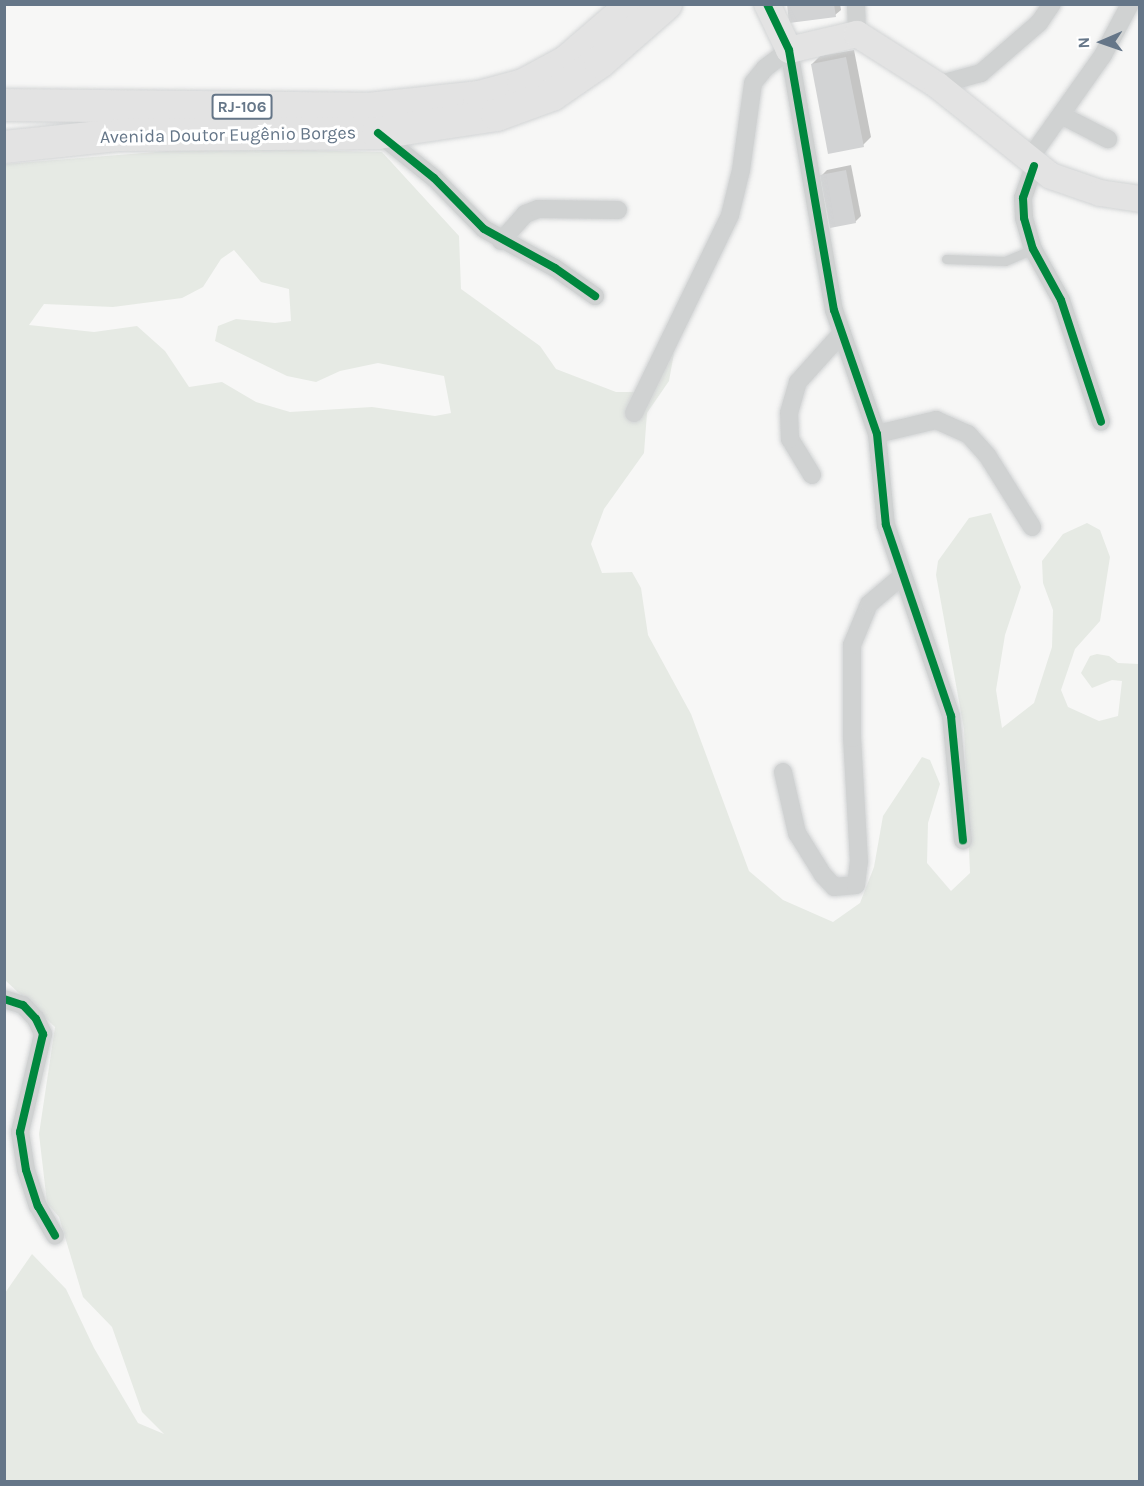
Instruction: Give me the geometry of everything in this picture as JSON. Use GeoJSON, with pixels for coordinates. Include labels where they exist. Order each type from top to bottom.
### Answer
{"type":"FeatureCollection","features":[{"type":"Feature","properties":{"kind":"highway","name":"Avenida Doutor Eugênio Borges"},"geometry":{"type":"LineString","coordinates":[[4,105],[368,110],[447,102],[523,85],[566,62],[633,4]]}},
{"type":"Feature","properties":{"kind":"highway","name":"Avenida Doutor Eugênio Borges"},"geometry":{"type":"LineString","coordinates":[[4,147],[119,135],[378,134],[497,116],[552,95],[600,62],[666,4]]}},
{"type":"Feature","properties":{"kind":"street"},"geometry":{"type":"LineString","coordinates":[[767,4],[789,50],[834,310],[877,434],[886,525],[951,716],[963,840]]}},
{"type":"Feature","properties":{"kind":"street"},"geometry":{"type":"LineString","coordinates":[[856,4],[857,34]]}},
{"type":"Feature","properties":{"kind":"street"},"geometry":{"type":"LineString","coordinates":[[937,85],[981,74],[1039,23],[1052,4]]}},
{"type":"Feature","properties":{"kind":"street"},"geometry":{"type":"LineString","coordinates":[[1101,422],[1061,300],[1033,249],[1023,198],[1031,164],[1061,115],[1103,55],[1130,4]]}},
{"type":"Feature","properties":{"kind":"street"},"geometry":{"type":"LineString","coordinates":[[634,413],[730,215],[741,170],[753,83],[765,68],[789,50],[857,34],[937,85],[1031,164],[1073,185],[1140,199]]}},
{"type":"Feature","properties":{"kind":"street"},"geometry":{"type":"LineString","coordinates":[[1061,115],[1108,139]]}},
{"type":"Feature","properties":{"kind":"street"},"geometry":{"type":"LineString","coordinates":[[378,134],[434,178],[501,241],[555,268],[595,296]]}},
{"type":"Feature","properties":{"kind":"street"},"geometry":{"type":"LineString","coordinates":[[501,241],[525,214],[538,209],[618,210]]}},
{"type":"Feature","properties":{"kind":"street"},"geometry":{"type":"LineString","coordinates":[[813,475],[790,439],[789,412],[798,382],[842,333]]}},
{"type":"Feature","properties":{"kind":"street"},"geometry":{"type":"LineString","coordinates":[[877,434],[936,420],[968,434],[987,455],[1032,527]]}},
{"type":"Feature","properties":{"kind":"street"},"geometry":{"type":"LineString","coordinates":[[783,772],[797,833],[823,875],[834,887],[845,889],[856,885],[859,862],[852,738],[852,645],[869,604],[902,576]]}},
{"type":"Feature","properties":{"kind":"street"},"geometry":{"type":"LineString","coordinates":[[4,999],[23,1005],[36,1019],[43,1034],[20,1132],[26,1170],[38,1206],[55,1236]]}},
{"type":"Feature","properties":{"kind":"lane"},"geometry":{"type":"LineString","coordinates":[[946,259],[1005,261],[1033,249]]}},
{"type":"Feature","properties":{"kind":"shaded area"},"geometry":{"type":"Polygon","coordinates":[[[206,148],[382,152],[459,236],[461,289],[540,346],[556,369],[616,392],[644,392],[661,363],[674,353],[669,381],[647,413],[644,453],[604,509],[591,544],[602,573],[632,572],[641,588],[648,635],[691,714],[749,871],[783,900],[833,922],[860,903],[874,867],[883,816],[922,757],[930,760],[940,784],[928,823],[927,863],[951,891],[970,873],[964,729],[936,575],[938,561],[969,518],[991,513],[1021,587],[1005,635],[996,690],[1002,728],[1034,703],[1052,647],[1053,610],[1043,583],[1042,561],[1063,534],[1087,523],[1100,530],[1110,557],[1100,621],[1075,649],[1061,690],[1068,707],[1099,721],[1118,716],[1122,681],[1112,680],[1092,688],[1081,673],[1090,656],[1097,654],[1109,656],[1118,663],[1139,664],[1139,1481],[5,1481],[5,1293],[32,1254],[66,1289],[94,1348],[138,1423],[164,1434],[142,1412],[112,1327],[83,1297],[59,1217],[47,1203],[39,1134],[55,1027],[5,980],[5,164],[206,148]],[[234,250],[221,259],[203,287],[182,298],[113,307],[44,304],[29,325],[94,332],[137,326],[165,351],[189,387],[222,382],[256,402],[290,412],[372,407],[435,416],[451,413],[444,376],[378,363],[340,371],[316,382],[287,376],[215,341],[218,326],[236,319],[275,323],[291,321],[289,289],[261,282],[234,250]]]}},
{"type":"Feature","properties":{"kind":"building"},"geometry":{"type":"Polygon","coordinates":[[[787,4],[834,4],[836,17],[789,23],[787,4]]]}},
{"type":"Feature","properties":{"kind":"building"},"geometry":{"type":"Polygon","coordinates":[[[846,57],[864,147],[828,154],[811,64],[846,57]]]}},
{"type":"Feature","properties":{"kind":"building"},"geometry":{"type":"Polygon","coordinates":[[[846,170],[856,223],[830,228],[820,175],[846,170]]]}},
{"type":"Feature","properties":{"kind":"cycle path"},"geometry":{"type":"LineString","coordinates":[[767,4],[789,50],[834,310],[877,434],[886,525],[951,716],[963,840]]}},
{"type":"Feature","properties":{"kind":"cycle path"},"geometry":{"type":"LineString","coordinates":[[378,133],[434,178],[484,229],[555,268],[595,296]]}},
{"type":"Feature","properties":{"kind":"cycle path"},"geometry":{"type":"LineString","coordinates":[[1034,166],[1023,198],[1024,218],[1033,249],[1061,300],[1101,422]]}},
{"type":"Feature","properties":{"kind":"cycle path"},"geometry":{"type":"LineString","coordinates":[[4,999],[23,1005],[36,1019],[43,1034],[20,1132],[26,1170],[38,1206],[55,1236]]}}]}
